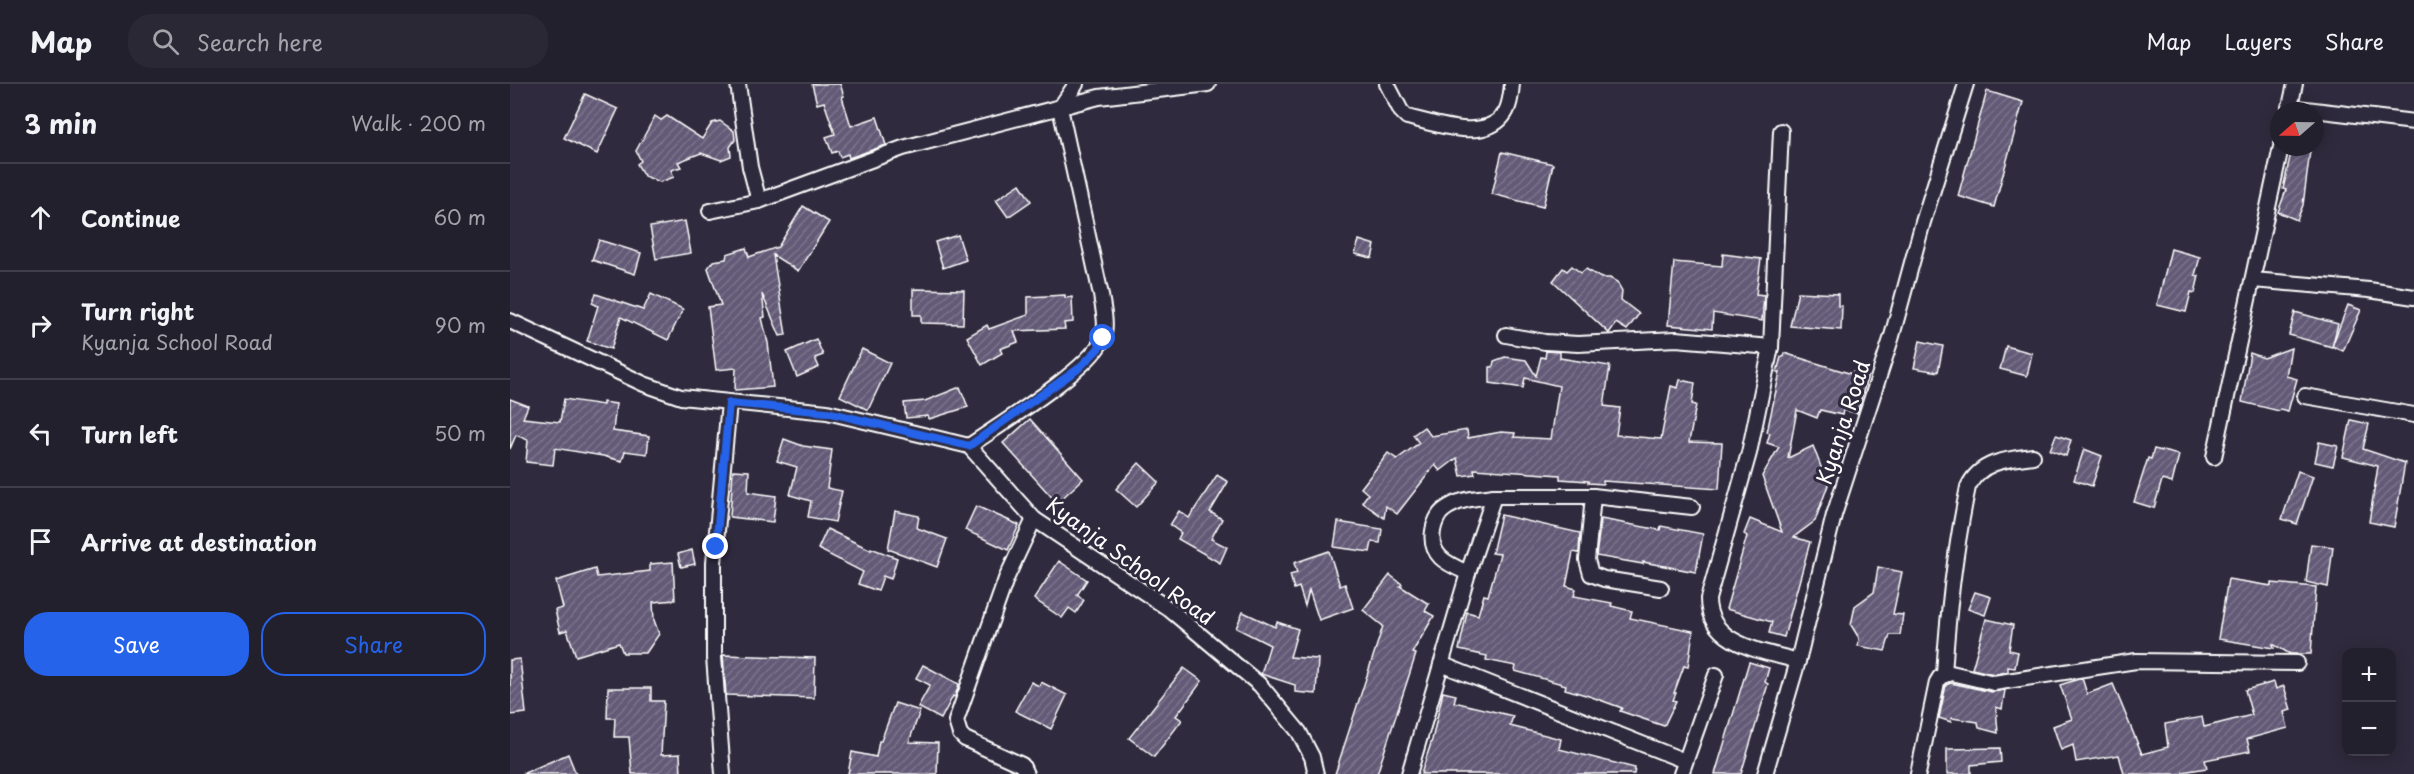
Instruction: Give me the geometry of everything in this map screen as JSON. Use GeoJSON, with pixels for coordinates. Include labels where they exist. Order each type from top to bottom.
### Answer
{"type":"FeatureCollection","features":[{"type":"Feature","properties":{"kind":"street"},"geometry":{"type":"LineString","coordinates":[[738,84],[750,167],[759,201]]}},
{"type":"Feature","properties":{"kind":"street"},"geometry":{"type":"LineString","coordinates":[[510,321],[663,392],[681,397],[827,412],[969,446],[1078,369],[1098,349],[1103,338],[1105,324],[1101,295],[1060,108],[1076,84]]}},
{"type":"Feature","properties":{"kind":"street"},"geometry":{"type":"LineString","coordinates":[[710,212],[759,201],[903,148],[1099,97],[1208,84]]}},
{"type":"Feature","properties":{"kind":"street"},"geometry":{"type":"LineString","coordinates":[[1387,84],[1401,111],[1407,117],[1476,129],[1490,126],[1503,116],[1510,99],[1512,84]]}},
{"type":"Feature","properties":{"kind":"street","name":"Kyanja Road"},"geometry":{"type":"LineString","coordinates":[[1765,774],[1798,661],[1834,514],[1892,336],[1923,222],[1966,84]]}},
{"type":"Feature","properties":{"kind":"street"},"geometry":{"type":"LineString","coordinates":[[2291,102],[2295,84]]}},
{"type":"Feature","properties":{"kind":"street"},"geometry":{"type":"LineString","coordinates":[[2324,113],[2414,122]]}},
{"type":"Feature","properties":{"kind":"street"},"geometry":{"type":"LineString","coordinates":[[1781,131],[1771,347],[1749,453],[1708,599],[1708,608],[1714,624],[1736,643],[1798,661]]}},
{"type":"Feature","properties":{"kind":"street"},"geometry":{"type":"LineString","coordinates":[[2214,458],[2279,156]]}},
{"type":"Feature","properties":{"kind":"street"},"geometry":{"type":"LineString","coordinates":[[2253,280],[2369,290],[2414,297]]}},
{"type":"Feature","properties":{"kind":"street"},"geometry":{"type":"LineString","coordinates":[[1506,335],[1545,342],[1578,344],[1676,339],[1771,347]]}},
{"type":"Feature","properties":{"kind":"street"},"geometry":{"type":"LineString","coordinates":[[2304,396],[2414,415]]}},
{"type":"Feature","properties":{"kind":"street"},"geometry":{"type":"LineString","coordinates":[[723,774],[714,657],[714,563],[729,403]]}},
{"type":"Feature","properties":{"kind":"street","name":"Kyanja School Road"},"geometry":{"type":"LineString","coordinates":[[969,446],[1034,519],[1169,609],[1260,685],[1299,732],[1312,758],[1316,774]]}},
{"type":"Feature","properties":{"kind":"street"},"geometry":{"type":"LineString","coordinates":[[1944,675],[1949,605],[1959,530],[1968,487],[1971,480],[1988,465],[2001,460],[2033,456]]}},
{"type":"Feature","properties":{"kind":"street"},"geometry":{"type":"LineString","coordinates":[[1409,774],[1468,573],[1494,496]]}},
{"type":"Feature","properties":{"kind":"street"},"geometry":{"type":"LineString","coordinates":[[1468,573],[1444,563],[1435,552],[1432,538],[1434,524],[1443,511],[1462,501],[1494,496],[1593,496],[1692,507]]}},
{"type":"Feature","properties":{"kind":"street"},"geometry":{"type":"LineString","coordinates":[[1593,496],[1587,560],[1591,574],[1604,579],[1661,588]]}},
{"type":"Feature","properties":{"kind":"street"},"geometry":{"type":"LineString","coordinates":[[1026,774],[1022,765],[965,740],[956,721],[1006,579],[1034,519]]}},
{"type":"Feature","properties":{"kind":"street"},"geometry":{"type":"LineString","coordinates":[[1918,774],[1938,682],[1944,675],[1951,673],[1994,683],[2136,662],[2297,663]]}},
{"type":"Feature","properties":{"kind":"street"},"geometry":{"type":"LineString","coordinates":[[1442,664],[1683,767],[1716,675]]}},
{"type":"Feature","properties":{"kind":"building"},"geometry":{"type":"Polygon","coordinates":[[[812,84],[840,84],[851,126],[877,117],[886,145],[849,158],[848,154],[840,157],[838,151],[832,153],[826,137],[835,134],[824,102],[817,104],[812,84]]]}},
{"type":"Feature","properties":{"kind":"building"},"geometry":{"type":"Polygon","coordinates":[[[1987,91],[2023,102],[1994,207],[1958,196],[1987,91]]]}},
{"type":"Feature","properties":{"kind":"building"},"geometry":{"type":"Polygon","coordinates":[[[585,94],[618,109],[597,154],[564,138],[585,94]]]}},
{"type":"Feature","properties":{"kind":"building"},"geometry":{"type":"Polygon","coordinates":[[[655,116],[661,120],[667,116],[702,139],[712,123],[720,121],[734,131],[735,140],[730,147],[731,156],[721,160],[701,153],[678,162],[681,167],[671,170],[674,177],[660,182],[644,176],[637,164],[641,161],[636,151],[655,116]]]}},
{"type":"Feature","properties":{"kind":"building"},"geometry":{"type":"Polygon","coordinates":[[[1502,152],[1553,164],[1543,207],[1492,194],[1502,152]]]}},
{"type":"Feature","properties":{"kind":"building"},"geometry":{"type":"Polygon","coordinates":[[[2290,156],[2309,156],[2303,205],[2297,220],[2278,212],[2286,190],[2283,189],[2290,156]]]}},
{"type":"Feature","properties":{"kind":"building"},"geometry":{"type":"Polygon","coordinates":[[[1020,184],[1031,201],[1008,217],[996,200],[1020,184]]]}},
{"type":"Feature","properties":{"kind":"building"},"geometry":{"type":"Polygon","coordinates":[[[803,206],[829,222],[798,271],[773,255],[786,335],[780,336],[762,294],[765,317],[762,318],[768,343],[773,387],[735,390],[736,368],[716,370],[708,307],[721,305],[708,268],[713,261],[726,259],[727,254],[746,248],[749,257],[778,247],[803,206]]]}},
{"type":"Feature","properties":{"kind":"building"},"geometry":{"type":"Polygon","coordinates":[[[685,221],[691,253],[656,259],[650,227],[685,221]]]}},
{"type":"Feature","properties":{"kind":"building"},"geometry":{"type":"Polygon","coordinates":[[[958,235],[966,260],[943,268],[935,242],[958,235]]]}},
{"type":"Feature","properties":{"kind":"building"},"geometry":{"type":"Polygon","coordinates":[[[599,240],[641,253],[635,274],[592,260],[599,240]]]}},
{"type":"Feature","properties":{"kind":"building"},"geometry":{"type":"Polygon","coordinates":[[[1359,240],[1375,245],[1372,258],[1355,254],[1359,240]]]}},
{"type":"Feature","properties":{"kind":"building"},"geometry":{"type":"Polygon","coordinates":[[[2171,249],[2200,257],[2195,275],[2199,276],[2195,293],[2191,292],[2186,312],[2157,305],[2171,249]]]}},
{"type":"Feature","properties":{"kind":"building"},"geometry":{"type":"Polygon","coordinates":[[[1723,254],[1761,259],[1756,294],[1764,295],[1762,321],[1713,313],[1712,329],[1668,325],[1674,262],[1722,266],[1723,254]]]}},
{"type":"Feature","properties":{"kind":"building"},"geometry":{"type":"Polygon","coordinates":[[[1572,266],[1581,273],[1586,269],[1601,278],[1610,278],[1617,282],[1622,291],[1621,300],[1639,314],[1627,330],[1616,323],[1609,333],[1553,281],[1563,268],[1567,271],[1572,266]]]}},
{"type":"Feature","properties":{"kind":"building"},"geometry":{"type":"Polygon","coordinates":[[[913,289],[964,290],[963,324],[921,323],[921,315],[913,315],[913,289]]]}},
{"type":"Feature","properties":{"kind":"building"},"geometry":{"type":"Polygon","coordinates":[[[1798,292],[1838,294],[1838,306],[1842,306],[1841,330],[1790,326],[1798,292]]]}},
{"type":"Feature","properties":{"kind":"building"},"geometry":{"type":"Polygon","coordinates":[[[596,294],[643,310],[651,294],[683,309],[668,340],[621,317],[611,349],[587,341],[598,306],[592,303],[596,294]]]}},
{"type":"Feature","properties":{"kind":"building"},"geometry":{"type":"Polygon","coordinates":[[[1065,295],[1065,298],[1072,297],[1073,322],[1064,323],[1065,329],[1014,331],[1018,342],[1000,349],[1002,353],[982,365],[967,337],[987,325],[989,329],[1028,315],[1028,297],[1065,295]]]}},
{"type":"Feature","properties":{"kind":"building"},"geometry":{"type":"Polygon","coordinates":[[[2348,305],[2361,310],[2343,351],[2332,346],[2348,305]]]}},
{"type":"Feature","properties":{"kind":"building"},"geometry":{"type":"Polygon","coordinates":[[[2295,312],[2338,324],[2332,347],[2289,335],[2295,312]]]}},
{"type":"Feature","properties":{"kind":"building"},"geometry":{"type":"Polygon","coordinates":[[[816,339],[823,355],[815,358],[819,367],[797,377],[787,352],[816,339]]]}},
{"type":"Feature","properties":{"kind":"building"},"geometry":{"type":"Polygon","coordinates":[[[1920,341],[1943,346],[1938,372],[1914,368],[1920,341]]]}},
{"type":"Feature","properties":{"kind":"building"},"geometry":{"type":"Polygon","coordinates":[[[2006,346],[2032,353],[2027,376],[2000,369],[2006,346]]]}},
{"type":"Feature","properties":{"kind":"building"},"geometry":{"type":"Polygon","coordinates":[[[2291,348],[2286,376],[2297,379],[2288,411],[2242,402],[2250,353],[2264,358],[2291,348]]]}},
{"type":"Feature","properties":{"kind":"building"},"geometry":{"type":"Polygon","coordinates":[[[862,349],[890,363],[868,410],[840,396],[862,349]]]}},
{"type":"Feature","properties":{"kind":"building"},"geometry":{"type":"Polygon","coordinates":[[[1546,351],[1560,352],[1560,358],[1610,366],[1604,406],[1620,408],[1616,435],[1661,439],[1671,386],[1678,388],[1680,380],[1695,383],[1692,404],[1696,405],[1689,442],[1722,443],[1719,489],[1603,481],[1603,484],[1588,483],[1588,481],[1560,479],[1560,475],[1474,469],[1475,474],[1461,476],[1457,458],[1440,471],[1435,465],[1397,514],[1386,506],[1384,518],[1362,502],[1368,494],[1361,488],[1388,453],[1397,459],[1419,443],[1413,435],[1424,427],[1431,436],[1467,430],[1468,438],[1501,432],[1515,433],[1514,437],[1551,439],[1559,386],[1525,378],[1523,388],[1490,383],[1490,367],[1493,367],[1494,361],[1505,357],[1526,360],[1536,376],[1541,357],[1545,358],[1546,351]]]}},
{"type":"Feature","properties":{"kind":"building"},"geometry":{"type":"Polygon","coordinates":[[[1784,353],[1852,374],[1853,372],[1868,375],[1857,413],[1843,410],[1842,415],[1820,410],[1817,418],[1797,410],[1788,458],[1813,446],[1828,485],[1815,521],[1794,537],[1810,542],[1784,637],[1769,633],[1772,622],[1726,609],[1747,536],[1744,534],[1750,519],[1782,532],[1762,476],[1779,447],[1767,443],[1770,433],[1767,432],[1780,372],[1777,372],[1784,353]]]}},
{"type":"Feature","properties":{"kind":"building"},"geometry":{"type":"Polygon","coordinates":[[[960,387],[968,407],[929,419],[928,416],[906,418],[904,403],[925,401],[960,387]]]}},
{"type":"Feature","properties":{"kind":"building"},"geometry":{"type":"Polygon","coordinates":[[[510,399],[528,406],[523,418],[560,422],[564,399],[603,405],[603,402],[616,404],[613,431],[649,436],[647,454],[625,451],[622,461],[555,448],[553,465],[526,462],[528,440],[516,435],[510,449],[510,399]]]}},
{"type":"Feature","properties":{"kind":"building"},"geometry":{"type":"Polygon","coordinates":[[[1030,419],[1083,479],[1057,503],[1003,443],[1030,419]]]}},
{"type":"Feature","properties":{"kind":"building"},"geometry":{"type":"Polygon","coordinates":[[[2351,420],[2369,424],[2363,449],[2405,463],[2394,527],[2369,522],[2378,466],[2343,457],[2351,420]]]}},
{"type":"Feature","properties":{"kind":"building"},"geometry":{"type":"Polygon","coordinates":[[[2056,435],[2071,440],[2066,456],[2050,450],[2056,435]]]}},
{"type":"Feature","properties":{"kind":"building"},"geometry":{"type":"Polygon","coordinates":[[[784,439],[803,446],[832,450],[827,488],[842,491],[835,522],[808,517],[811,501],[790,495],[797,467],[777,461],[784,439]]]}},
{"type":"Feature","properties":{"kind":"building"},"geometry":{"type":"Polygon","coordinates":[[[2319,442],[2338,446],[2333,466],[2315,462],[2319,442]]]}},
{"type":"Feature","properties":{"kind":"building"},"geometry":{"type":"Polygon","coordinates":[[[2084,449],[2102,456],[2092,486],[2074,480],[2084,449]]]}},
{"type":"Feature","properties":{"kind":"building"},"geometry":{"type":"Polygon","coordinates":[[[2154,449],[2179,455],[2172,483],[2162,480],[2154,508],[2134,502],[2148,458],[2151,459],[2154,449]]]}},
{"type":"Feature","properties":{"kind":"building"},"geometry":{"type":"Polygon","coordinates":[[[1139,463],[1159,482],[1136,507],[1116,489],[1139,463]]]}},
{"type":"Feature","properties":{"kind":"building"},"geometry":{"type":"Polygon","coordinates":[[[733,470],[749,471],[748,492],[776,496],[773,522],[730,517],[733,470]]]}},
{"type":"Feature","properties":{"kind":"building"},"geometry":{"type":"Polygon","coordinates":[[[2298,471],[2313,476],[2297,524],[2282,519],[2298,471]]]}},
{"type":"Feature","properties":{"kind":"building"},"geometry":{"type":"Polygon","coordinates":[[[1217,475],[1228,482],[1210,512],[1222,519],[1211,539],[1227,547],[1220,563],[1178,539],[1181,533],[1170,525],[1179,511],[1189,518],[1217,475]]]}},
{"type":"Feature","properties":{"kind":"building"},"geometry":{"type":"Polygon","coordinates":[[[976,506],[1019,525],[1008,550],[965,530],[976,506]]]}},
{"type":"Feature","properties":{"kind":"building"},"geometry":{"type":"Polygon","coordinates":[[[895,511],[919,516],[917,528],[947,539],[937,567],[888,549],[895,511]]]}},
{"type":"Feature","properties":{"kind":"building"},"geometry":{"type":"Polygon","coordinates":[[[1501,515],[1580,533],[1579,553],[1573,552],[1566,586],[1576,589],[1574,596],[1612,603],[1611,606],[1632,611],[1630,618],[1693,631],[1688,667],[1684,666],[1674,693],[1676,693],[1673,700],[1676,701],[1664,726],[1620,711],[1622,708],[1565,689],[1566,685],[1515,671],[1516,666],[1486,660],[1487,656],[1459,650],[1467,612],[1478,615],[1484,595],[1488,596],[1500,554],[1492,553],[1501,515]]]}},
{"type":"Feature","properties":{"kind":"building"},"geometry":{"type":"Polygon","coordinates":[[[1601,519],[1660,530],[1661,526],[1703,534],[1696,572],[1596,556],[1601,519]]]}},
{"type":"Feature","properties":{"kind":"building"},"geometry":{"type":"Polygon","coordinates":[[[1338,522],[1382,529],[1380,543],[1372,542],[1370,552],[1334,547],[1338,522]]]}},
{"type":"Feature","properties":{"kind":"building"},"geometry":{"type":"Polygon","coordinates":[[[827,529],[871,550],[871,548],[897,558],[891,579],[883,576],[878,591],[858,584],[863,572],[818,549],[827,529]]]}},
{"type":"Feature","properties":{"kind":"building"},"geometry":{"type":"Polygon","coordinates":[[[2311,544],[2333,547],[2328,587],[2306,582],[2311,544]]]}},
{"type":"Feature","properties":{"kind":"building"},"geometry":{"type":"Polygon","coordinates":[[[692,550],[695,564],[681,567],[678,554],[692,550]]]}},
{"type":"Feature","properties":{"kind":"building"},"geometry":{"type":"Polygon","coordinates":[[[1329,551],[1340,586],[1345,584],[1353,608],[1319,620],[1309,590],[1305,606],[1299,587],[1294,589],[1290,575],[1297,573],[1294,563],[1329,551]]]}},
{"type":"Feature","properties":{"kind":"building"},"geometry":{"type":"Polygon","coordinates":[[[1059,561],[1087,580],[1077,595],[1084,600],[1076,613],[1069,608],[1062,618],[1034,599],[1059,561]]]}},
{"type":"Feature","properties":{"kind":"building"},"geometry":{"type":"Polygon","coordinates":[[[673,562],[675,600],[653,602],[654,620],[659,634],[646,653],[623,653],[619,643],[576,656],[567,630],[560,632],[555,610],[563,608],[556,581],[595,569],[597,577],[650,571],[650,564],[673,562]]]}},
{"type":"Feature","properties":{"kind":"building"},"geometry":{"type":"Polygon","coordinates":[[[1878,567],[1902,572],[1893,614],[1903,615],[1900,635],[1890,635],[1885,651],[1858,646],[1859,638],[1851,625],[1855,606],[1874,592],[1878,567]]]}},
{"type":"Feature","properties":{"kind":"building"},"geometry":{"type":"Polygon","coordinates":[[[1390,575],[1402,584],[1400,586],[1429,604],[1425,611],[1434,616],[1412,653],[1416,654],[1377,774],[1335,774],[1383,626],[1363,610],[1390,575]]]}},
{"type":"Feature","properties":{"kind":"building"},"geometry":{"type":"Polygon","coordinates":[[[2228,579],[2272,586],[2272,583],[2316,587],[2311,654],[2290,654],[2273,644],[2274,648],[2218,639],[2228,579]]]}},
{"type":"Feature","properties":{"kind":"building"},"geometry":{"type":"Polygon","coordinates":[[[1975,592],[1991,597],[1985,615],[1968,609],[1975,592]]]}},
{"type":"Feature","properties":{"kind":"building"},"geometry":{"type":"Polygon","coordinates":[[[1243,612],[1275,627],[1277,622],[1298,629],[1290,657],[1318,659],[1316,694],[1295,692],[1295,685],[1261,674],[1270,645],[1236,628],[1243,612]]]}},
{"type":"Feature","properties":{"kind":"building"},"geometry":{"type":"Polygon","coordinates":[[[1986,619],[2013,625],[2009,650],[2018,652],[2015,668],[2008,667],[2008,672],[1994,674],[1972,669],[1986,619]]]}},
{"type":"Feature","properties":{"kind":"building"},"geometry":{"type":"Polygon","coordinates":[[[723,655],[815,658],[814,698],[726,695],[723,655]]]}},
{"type":"Feature","properties":{"kind":"building"},"geometry":{"type":"Polygon","coordinates":[[[520,659],[526,713],[510,715],[510,660],[520,659]]]}},
{"type":"Feature","properties":{"kind":"building"},"geometry":{"type":"Polygon","coordinates":[[[1749,662],[1769,668],[1765,682],[1768,684],[1741,774],[1715,774],[1749,662]]]}},
{"type":"Feature","properties":{"kind":"building"},"geometry":{"type":"Polygon","coordinates":[[[923,665],[959,684],[955,697],[953,696],[941,719],[918,707],[930,685],[916,678],[923,665]]]}},
{"type":"Feature","properties":{"kind":"building"},"geometry":{"type":"Polygon","coordinates":[[[1184,668],[1202,681],[1176,716],[1182,720],[1154,757],[1129,738],[1184,668]]]}},
{"type":"Feature","properties":{"kind":"building"},"geometry":{"type":"Polygon","coordinates":[[[2082,678],[2087,694],[2113,684],[2142,754],[2168,747],[2165,724],[2202,717],[2204,727],[2252,715],[2245,690],[2274,682],[2276,689],[2284,686],[2291,710],[2284,712],[2288,728],[2247,739],[2250,751],[2205,760],[2207,768],[2183,772],[2183,774],[2124,774],[2119,755],[2076,762],[2073,745],[2061,750],[2053,726],[2072,719],[2060,685],[2082,678]]]}},
{"type":"Feature","properties":{"kind":"building"},"geometry":{"type":"Polygon","coordinates":[[[1031,682],[1039,686],[1041,682],[1067,695],[1051,729],[1015,711],[1031,682]]]}},
{"type":"Feature","properties":{"kind":"building"},"geometry":{"type":"Polygon","coordinates":[[[1951,683],[1992,692],[2005,690],[2002,709],[1996,707],[1998,733],[1979,728],[1978,722],[1952,718],[1951,722],[1939,718],[1946,685],[1951,683]]]}},
{"type":"Feature","properties":{"kind":"building"},"geometry":{"type":"Polygon","coordinates":[[[608,688],[651,688],[651,701],[664,701],[661,755],[680,754],[681,774],[632,774],[629,737],[614,737],[615,718],[607,718],[608,688]]]}},
{"type":"Feature","properties":{"kind":"building"},"geometry":{"type":"Polygon","coordinates":[[[1443,692],[1456,695],[1454,702],[1513,716],[1510,726],[1561,739],[1559,749],[1635,768],[1634,774],[1421,774],[1432,740],[1443,692]]]}},
{"type":"Feature","properties":{"kind":"building"},"geometry":{"type":"Polygon","coordinates":[[[895,703],[920,711],[909,742],[938,743],[937,774],[848,774],[852,752],[876,757],[879,741],[881,741],[895,703]]]}},
{"type":"Feature","properties":{"kind":"building"},"geometry":{"type":"Polygon","coordinates":[[[2000,748],[2001,762],[1971,765],[1971,774],[1947,774],[1947,749],[2000,748]]]}},
{"type":"Feature","properties":{"kind":"building"},"geometry":{"type":"Polygon","coordinates":[[[568,754],[576,774],[522,774],[568,754]]]}},
{"type":"Feature","properties":{"kind":"route"},"geometry":{"type":"LineString","coordinates":[[716,547],[729,403],[827,412],[969,446],[1078,369],[1098,349],[1103,338]]}}]}
